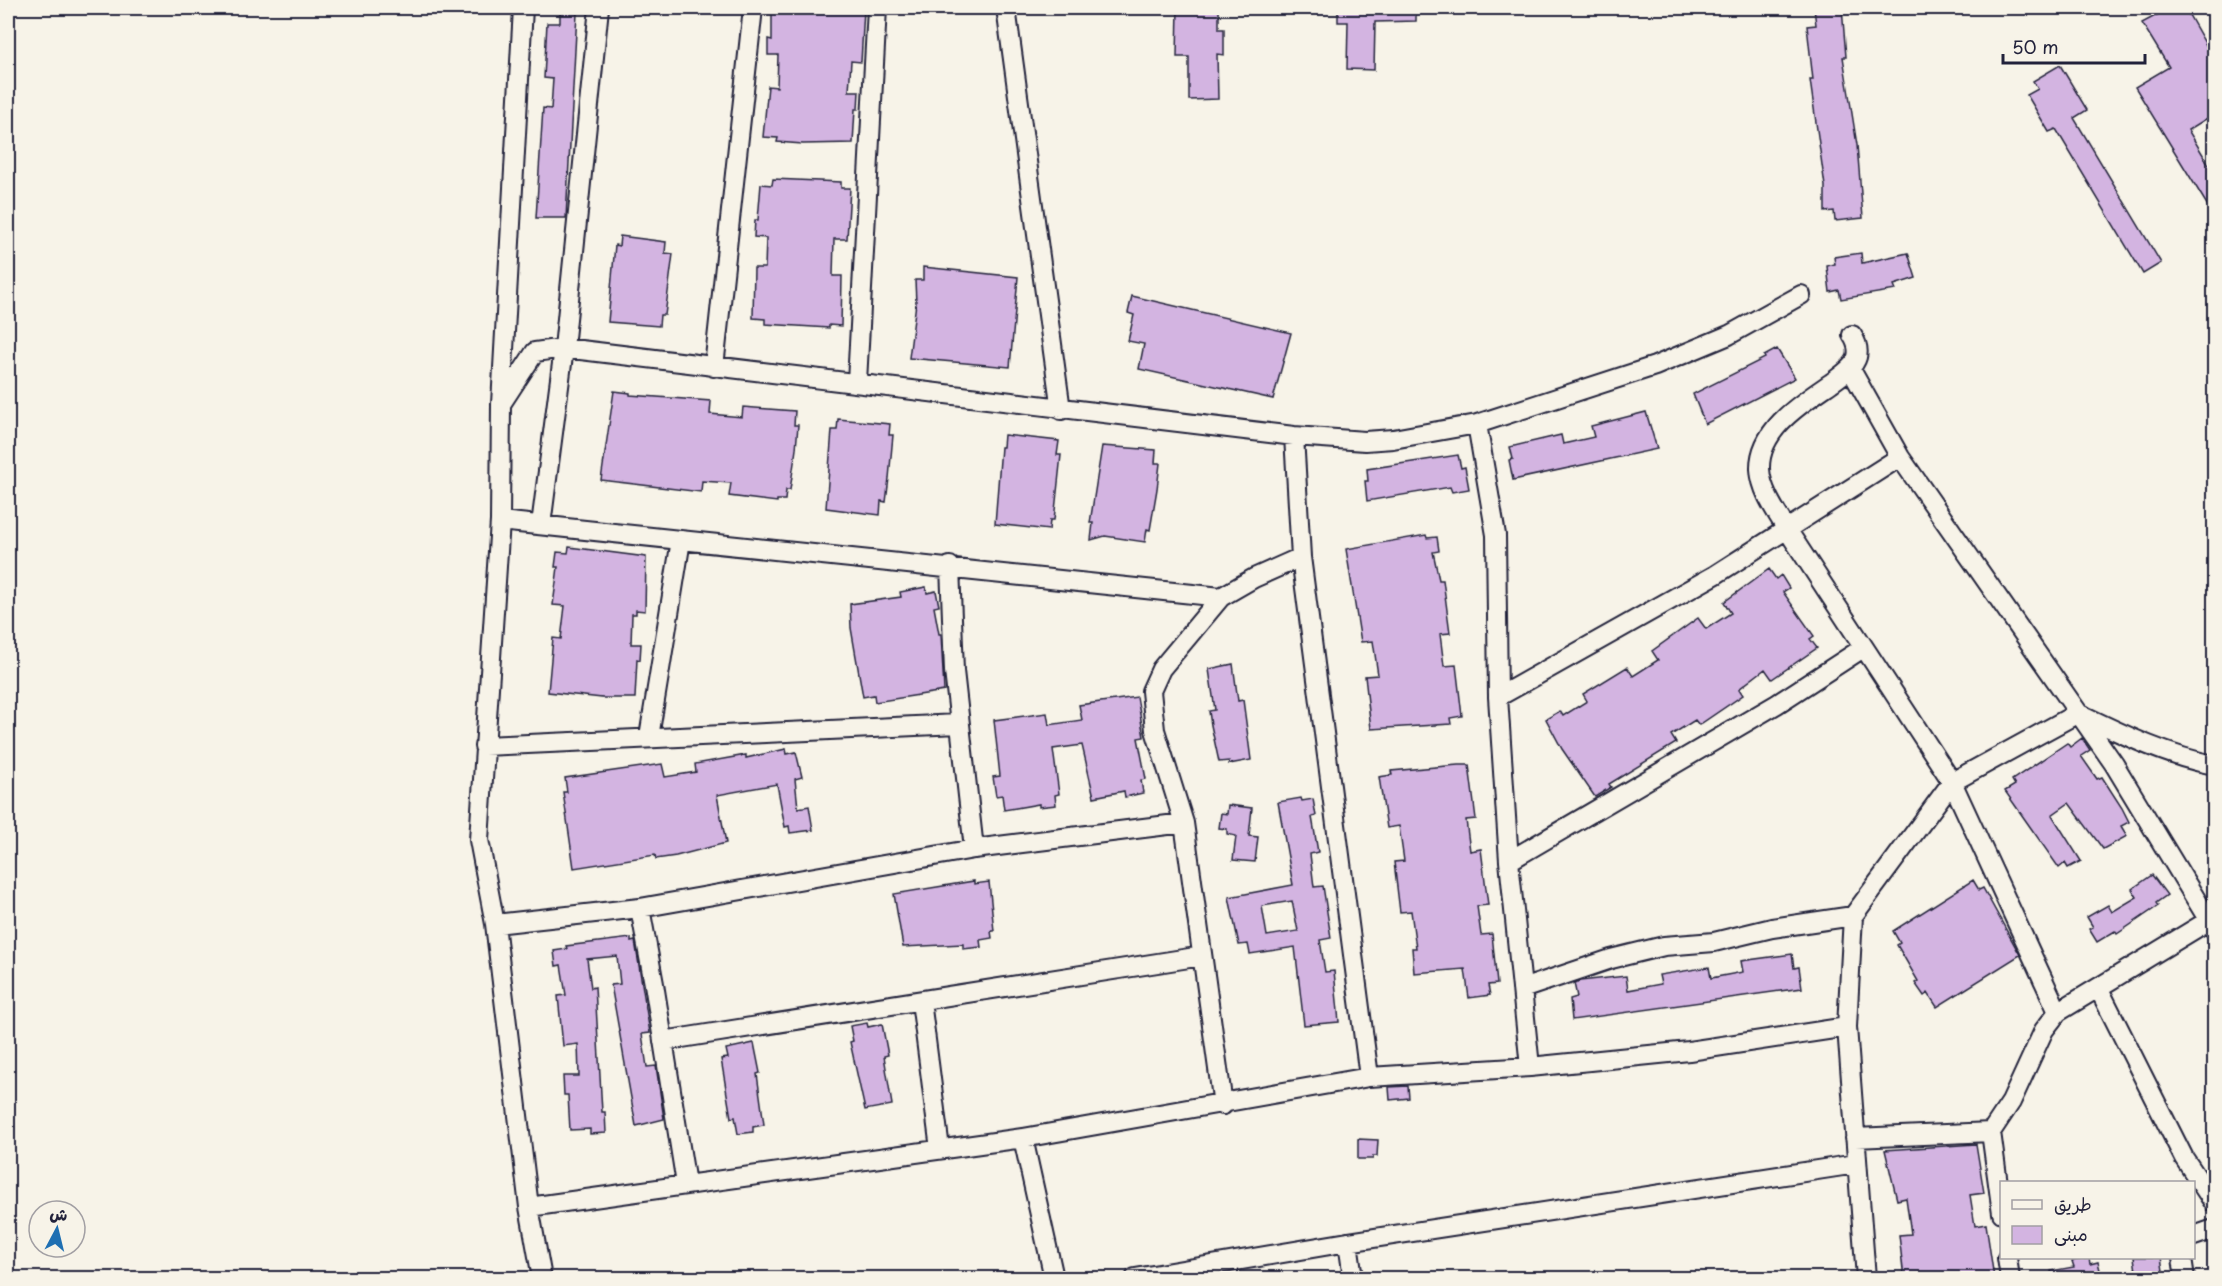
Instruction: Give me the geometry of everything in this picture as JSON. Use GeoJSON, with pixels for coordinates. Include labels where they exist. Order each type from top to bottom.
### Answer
{"type":"FeatureCollection","features":[{"type":"Feature","properties":{"kind":"street"},"geometry":{"type":"LineString","coordinates":[[523,8],[501,404],[500,521],[479,840],[495,924],[529,1207],[542,1278]]}},
{"type":"Feature","properties":{"kind":"street"},"geometry":{"type":"LineString","coordinates":[[541,525],[564,348],[599,8]]}},
{"type":"Feature","properties":{"kind":"street"},"geometry":{"type":"LineString","coordinates":[[714,367],[753,8]]}},
{"type":"Feature","properties":{"kind":"street"},"geometry":{"type":"LineString","coordinates":[[857,382],[878,8]]}},
{"type":"Feature","properties":{"kind":"street"},"geometry":{"type":"LineString","coordinates":[[1006,8],[1061,410]]}},
{"type":"Feature","properties":{"kind":"street"},"geometry":{"type":"LineString","coordinates":[[501,404],[535,352],[564,348],[857,382],[1061,410],[1294,436],[1365,441],[1393,439],[1477,424],[1655,366],[1729,335],[1801,295]]}},
{"type":"Feature","properties":{"kind":"street"},"geometry":{"type":"LineString","coordinates":[[1852,335],[1857,347],[1857,357],[1850,368],[1787,416],[1766,442],[1760,467],[1762,481],[1769,500],[1785,528],[1952,782],[2058,1012]]}},
{"type":"Feature","properties":{"kind":"street"},"geometry":{"type":"LineString","coordinates":[[1850,368],[1900,457],[2114,764],[2211,925],[2058,1012],[2044,1030],[2011,1102],[1991,1132],[2000,1205]]}},
{"type":"Feature","properties":{"kind":"street"},"geometry":{"type":"LineString","coordinates":[[1477,424],[1496,535],[1498,698],[1509,861],[1530,1067]]}},
{"type":"Feature","properties":{"kind":"street"},"geometry":{"type":"LineString","coordinates":[[1294,436],[1301,557],[1370,1077]]}},
{"type":"Feature","properties":{"kind":"street"},"geometry":{"type":"LineString","coordinates":[[1498,698],[1715,575],[1785,528],[1900,457]]}},
{"type":"Feature","properties":{"kind":"street"},"geometry":{"type":"LineString","coordinates":[[500,521],[950,566],[1221,597]]}},
{"type":"Feature","properties":{"kind":"street"},"geometry":{"type":"LineString","coordinates":[[649,737],[681,540]]}},
{"type":"Feature","properties":{"kind":"street"},"geometry":{"type":"LineString","coordinates":[[1223,1105],[1184,823],[1155,730],[1151,691],[1161,669],[1221,597],[1254,578],[1301,557]]}},
{"type":"Feature","properties":{"kind":"street"},"geometry":{"type":"LineString","coordinates":[[950,566],[958,724],[974,849]]}},
{"type":"Feature","properties":{"kind":"street"},"geometry":{"type":"LineString","coordinates":[[1509,861],[1777,704],[1863,648]]}},
{"type":"Feature","properties":{"kind":"street"},"geometry":{"type":"LineString","coordinates":[[2078,713],[2134,740],[2195,761],[2214,765]]}},
{"type":"Feature","properties":{"kind":"street"},"geometry":{"type":"LineString","coordinates":[[1866,1278],[1847,1027],[1853,916],[1952,782],[2078,713]]}},
{"type":"Feature","properties":{"kind":"street"},"geometry":{"type":"LineString","coordinates":[[484,746],[958,724]]}},
{"type":"Feature","properties":{"kind":"street"},"geometry":{"type":"LineString","coordinates":[[495,924],[639,908],[974,849],[1184,823]]}},
{"type":"Feature","properties":{"kind":"street"},"geometry":{"type":"LineString","coordinates":[[639,908],[686,1184]]}},
{"type":"Feature","properties":{"kind":"street"},"geometry":{"type":"LineString","coordinates":[[1522,989],[1611,959],[1664,946],[1714,942],[1772,928],[1853,916]]}},
{"type":"Feature","properties":{"kind":"street"},"geometry":{"type":"LineString","coordinates":[[663,1041],[1202,956]]}},
{"type":"Feature","properties":{"kind":"street"},"geometry":{"type":"LineString","coordinates":[[2099,989],[2184,1158],[2214,1203]]}},
{"type":"Feature","properties":{"kind":"street"},"geometry":{"type":"LineString","coordinates":[[921,1001],[940,1149]]}},
{"type":"Feature","properties":{"kind":"street"},"geometry":{"type":"LineString","coordinates":[[529,1207],[1023,1138],[1223,1105],[1370,1077],[1530,1067],[1689,1051],[1847,1027]]}},
{"type":"Feature","properties":{"kind":"street"},"geometry":{"type":"LineString","coordinates":[[1855,1138],[1991,1132]]}},
{"type":"Feature","properties":{"kind":"street"},"geometry":{"type":"LineString","coordinates":[[1023,1138],[1054,1278]]}},
{"type":"Feature","properties":{"kind":"street"},"geometry":{"type":"LineString","coordinates":[[1135,1278],[1214,1272],[1348,1242],[1856,1164]]}},
{"type":"Feature","properties":{"kind":"street"},"geometry":{"type":"LineString","coordinates":[[2195,1235],[2214,1228]]}},
{"type":"Feature","properties":{"kind":"street"},"geometry":{"type":"LineString","coordinates":[[1348,1242],[1353,1278]]}},
{"type":"Feature","properties":{"kind":"street"},"geometry":{"type":"LineString","coordinates":[[2007,1259],[2010,1278]]}},
{"type":"Feature","properties":{"kind":"street"},"geometry":{"type":"LineString","coordinates":[[2182,1259],[2185,1278]]}},
{"type":"Feature","properties":{"kind":"building"},"geometry":{"type":"Polygon","coordinates":[[[772,8],[864,9],[861,62],[851,61],[849,91],[859,91],[858,109],[855,109],[853,143],[803,144],[777,142],[778,138],[763,137],[768,86],[777,87],[778,55],[768,55],[768,39],[772,40],[772,8]]]}},
{"type":"Feature","properties":{"kind":"building"},"geometry":{"type":"Polygon","coordinates":[[[1178,8],[1219,8],[1219,29],[1224,29],[1224,55],[1217,54],[1218,99],[1189,100],[1189,57],[1177,57],[1178,8]]]}},
{"type":"Feature","properties":{"kind":"building"},"geometry":{"type":"Polygon","coordinates":[[[1338,8],[1416,8],[1416,21],[1375,22],[1374,70],[1347,69],[1348,22],[1338,22],[1338,8]]]}},
{"type":"Feature","properties":{"kind":"building"},"geometry":{"type":"Polygon","coordinates":[[[1814,8],[1842,8],[1846,57],[1843,57],[1857,145],[1863,218],[1835,221],[1834,211],[1825,212],[1825,186],[1810,80],[1813,80],[1807,26],[1816,25],[1814,8]]]}},
{"type":"Feature","properties":{"kind":"building"},"geometry":{"type":"Polygon","coordinates":[[[2170,8],[2185,8],[2214,59],[2214,114],[2188,130],[2214,173],[2214,216],[2135,87],[2169,67],[2142,23],[2170,8]]]}},
{"type":"Feature","properties":{"kind":"building"},"geometry":{"type":"Polygon","coordinates":[[[560,12],[577,13],[566,218],[536,218],[543,108],[551,109],[553,79],[544,78],[547,23],[560,23],[560,12]]]}},
{"type":"Feature","properties":{"kind":"building"},"geometry":{"type":"Polygon","coordinates":[[[2060,65],[2087,110],[2074,118],[2161,263],[2143,274],[2056,129],[2049,132],[2027,95],[2038,89],[2033,81],[2060,65]]]}},
{"type":"Feature","properties":{"kind":"building"},"geometry":{"type":"Polygon","coordinates":[[[773,179],[841,182],[841,188],[850,188],[847,239],[834,239],[833,276],[842,276],[841,326],[829,325],[829,328],[765,324],[765,319],[753,318],[754,268],[765,268],[766,238],[754,237],[755,220],[758,220],[761,184],[772,185],[773,179]]]}},
{"type":"Feature","properties":{"kind":"building"},"geometry":{"type":"Polygon","coordinates":[[[620,236],[666,242],[665,253],[673,254],[665,315],[660,315],[659,326],[608,322],[615,245],[619,246],[620,236]]]}},
{"type":"Feature","properties":{"kind":"building"},"geometry":{"type":"Polygon","coordinates":[[[1861,253],[1862,263],[1908,253],[1916,278],[1894,285],[1896,290],[1841,299],[1839,290],[1830,292],[1827,266],[1835,264],[1834,257],[1861,253]]]}},
{"type":"Feature","properties":{"kind":"building"},"geometry":{"type":"Polygon","coordinates":[[[923,267],[1018,277],[1010,367],[909,358],[916,303],[915,280],[923,280],[923,267]]]}},
{"type":"Feature","properties":{"kind":"building"},"geometry":{"type":"Polygon","coordinates":[[[1132,296],[1291,333],[1273,399],[1139,369],[1144,344],[1128,341],[1134,315],[1128,313],[1132,296]]]}},
{"type":"Feature","properties":{"kind":"building"},"geometry":{"type":"Polygon","coordinates":[[[1777,349],[1795,378],[1705,424],[1693,394],[1765,358],[1764,356],[1777,349]]]}},
{"type":"Feature","properties":{"kind":"building"},"geometry":{"type":"Polygon","coordinates":[[[614,391],[630,393],[630,395],[711,401],[710,414],[742,417],[743,407],[795,411],[794,425],[798,425],[796,449],[790,490],[786,490],[785,500],[777,500],[777,502],[729,496],[731,483],[702,481],[701,492],[601,480],[614,391]]]}},
{"type":"Feature","properties":{"kind":"building"},"geometry":{"type":"Polygon","coordinates":[[[1646,412],[1657,449],[1513,480],[1509,460],[1513,459],[1510,447],[1561,435],[1563,444],[1594,437],[1591,426],[1646,412]]]}},
{"type":"Feature","properties":{"kind":"building"},"geometry":{"type":"Polygon","coordinates":[[[838,419],[890,424],[889,435],[893,435],[889,478],[886,502],[881,501],[880,515],[826,508],[832,430],[837,430],[838,419]]]}},
{"type":"Feature","properties":{"kind":"building"},"geometry":{"type":"Polygon","coordinates":[[[1004,435],[1059,441],[1057,455],[1061,455],[1054,520],[1050,520],[1049,530],[995,524],[1004,435]]]}},
{"type":"Feature","properties":{"kind":"building"},"geometry":{"type":"Polygon","coordinates":[[[1102,446],[1156,450],[1155,463],[1160,463],[1157,489],[1150,530],[1147,529],[1145,542],[1105,536],[1091,540],[1093,523],[1090,523],[1102,446]]]}},
{"type":"Feature","properties":{"kind":"building"},"geometry":{"type":"Polygon","coordinates":[[[1458,455],[1461,468],[1465,467],[1469,489],[1452,492],[1450,487],[1367,501],[1365,481],[1368,481],[1367,469],[1458,455]]]}},
{"type":"Feature","properties":{"kind":"building"},"geometry":{"type":"Polygon","coordinates":[[[1426,535],[1427,538],[1437,537],[1439,551],[1433,552],[1439,580],[1443,580],[1450,633],[1440,634],[1444,666],[1456,665],[1462,716],[1450,718],[1451,724],[1371,729],[1365,676],[1378,675],[1373,641],[1361,642],[1346,549],[1426,535]]]}},
{"type":"Feature","properties":{"kind":"building"},"geometry":{"type":"Polygon","coordinates":[[[569,547],[646,557],[645,611],[636,610],[636,614],[632,614],[631,644],[641,644],[640,660],[637,659],[635,698],[602,698],[548,692],[553,638],[561,639],[565,606],[553,605],[558,567],[555,567],[557,552],[568,553],[569,547]]]}},
{"type":"Feature","properties":{"kind":"building"},"geometry":{"type":"Polygon","coordinates":[[[1769,569],[1776,579],[1781,575],[1789,588],[1783,592],[1814,636],[1810,639],[1817,648],[1772,679],[1765,669],[1739,689],[1743,695],[1699,725],[1695,720],[1671,735],[1676,743],[1609,784],[1611,787],[1595,797],[1562,749],[1546,719],[1560,711],[1563,716],[1587,701],[1583,694],[1627,667],[1633,676],[1658,660],[1652,651],[1698,618],[1706,629],[1731,613],[1724,602],[1769,569]]]}},
{"type":"Feature","properties":{"kind":"building"},"geometry":{"type":"Polygon","coordinates":[[[926,587],[927,593],[936,591],[939,606],[934,607],[939,634],[941,634],[944,691],[875,702],[874,695],[863,697],[851,628],[850,604],[901,597],[900,592],[926,587]]]}},
{"type":"Feature","properties":{"kind":"building"},"geometry":{"type":"Polygon","coordinates":[[[1233,664],[1238,701],[1243,700],[1251,760],[1229,764],[1229,761],[1219,762],[1211,725],[1209,711],[1215,710],[1209,669],[1233,664]]]}},
{"type":"Feature","properties":{"kind":"building"},"geometry":{"type":"Polygon","coordinates":[[[1137,697],[1144,737],[1138,738],[1146,779],[1141,780],[1143,793],[1125,797],[1124,791],[1094,797],[1082,745],[1053,749],[1059,794],[1055,795],[1056,805],[1039,807],[1039,804],[1004,810],[1002,795],[996,796],[993,777],[1000,776],[994,720],[1047,713],[1049,725],[1082,720],[1079,705],[1137,697]]]}},
{"type":"Feature","properties":{"kind":"building"},"geometry":{"type":"Polygon","coordinates":[[[2082,738],[2090,750],[2081,756],[2097,779],[2102,777],[2122,808],[2129,822],[2121,826],[2127,836],[2103,849],[2069,803],[2052,815],[2081,861],[2068,868],[2065,863],[2059,868],[2005,791],[2015,785],[2012,780],[2067,743],[2070,747],[2082,738]]]}},
{"type":"Feature","properties":{"kind":"building"},"geometry":{"type":"Polygon","coordinates":[[[786,749],[787,754],[796,752],[802,777],[795,779],[798,808],[809,806],[813,830],[790,833],[789,826],[785,827],[777,784],[717,795],[726,843],[676,856],[656,859],[655,855],[574,868],[563,792],[567,792],[565,778],[662,764],[665,777],[696,772],[695,764],[746,755],[746,758],[786,749]]]}},
{"type":"Feature","properties":{"kind":"building"},"geometry":{"type":"Polygon","coordinates":[[[1469,765],[1476,819],[1466,820],[1470,851],[1481,849],[1488,905],[1477,906],[1481,935],[1492,934],[1497,984],[1488,985],[1490,995],[1469,998],[1465,969],[1414,973],[1412,948],[1416,948],[1411,911],[1400,912],[1394,862],[1404,861],[1399,826],[1387,828],[1379,777],[1392,775],[1391,771],[1469,765]]]}},
{"type":"Feature","properties":{"kind":"building"},"geometry":{"type":"Polygon","coordinates":[[[1301,798],[1302,801],[1313,799],[1316,816],[1312,817],[1318,852],[1310,854],[1314,887],[1323,886],[1331,938],[1320,940],[1325,972],[1334,971],[1339,1022],[1304,1025],[1295,947],[1250,954],[1248,944],[1239,945],[1229,897],[1293,885],[1278,802],[1301,798]],[[1292,901],[1262,906],[1267,936],[1298,931],[1292,901]]]}},
{"type":"Feature","properties":{"kind":"building"},"geometry":{"type":"Polygon","coordinates":[[[1228,805],[1252,808],[1249,836],[1258,837],[1255,862],[1233,860],[1236,836],[1227,834],[1227,829],[1219,828],[1221,813],[1227,814],[1228,805]]]}},
{"type":"Feature","properties":{"kind":"building"},"geometry":{"type":"Polygon","coordinates":[[[2152,875],[2167,895],[2156,903],[2158,906],[2117,934],[2115,931],[2097,942],[2089,929],[2093,927],[2087,917],[2108,905],[2112,912],[2137,897],[2132,889],[2152,875]]]}},
{"type":"Feature","properties":{"kind":"building"},"geometry":{"type":"Polygon","coordinates":[[[1973,880],[1979,890],[1983,888],[2020,955],[1937,1007],[1928,993],[1924,996],[1915,983],[1918,981],[1897,945],[1900,943],[1893,931],[1973,880]]]}},
{"type":"Feature","properties":{"kind":"building"},"geometry":{"type":"Polygon","coordinates":[[[974,881],[974,884],[989,882],[994,931],[991,931],[992,938],[980,940],[981,947],[963,949],[963,944],[903,947],[894,894],[974,881]]]}},
{"type":"Feature","properties":{"kind":"building"},"geometry":{"type":"Polygon","coordinates":[[[631,938],[631,942],[635,941],[650,1033],[642,1034],[647,1067],[656,1066],[664,1119],[636,1126],[611,985],[620,984],[617,956],[587,959],[591,988],[595,987],[602,1112],[605,1112],[606,1133],[590,1134],[590,1129],[570,1130],[568,1095],[564,1095],[563,1076],[579,1076],[578,1044],[563,1046],[558,996],[566,995],[561,965],[556,966],[554,951],[567,949],[566,946],[631,938]]]}},
{"type":"Feature","properties":{"kind":"building"},"geometry":{"type":"Polygon","coordinates":[[[1792,954],[1794,968],[1799,967],[1802,988],[1572,1020],[1570,999],[1577,997],[1574,983],[1580,981],[1626,976],[1628,990],[1661,984],[1659,975],[1709,967],[1711,978],[1743,972],[1741,961],[1792,954]]]}},
{"type":"Feature","properties":{"kind":"building"},"geometry":{"type":"Polygon","coordinates":[[[867,1023],[868,1027],[882,1024],[888,1055],[884,1056],[892,1105],[865,1110],[850,1042],[853,1041],[850,1026],[867,1023]]]}},
{"type":"Feature","properties":{"kind":"building"},"geometry":{"type":"Polygon","coordinates":[[[754,1043],[760,1073],[757,1074],[764,1125],[753,1127],[753,1132],[738,1134],[735,1117],[731,1118],[721,1059],[728,1058],[726,1049],[754,1043]]]}},
{"type":"Feature","properties":{"kind":"building"},"geometry":{"type":"Polygon","coordinates":[[[1408,1086],[1409,1098],[1390,1100],[1389,1087],[1408,1086]]]}},
{"type":"Feature","properties":{"kind":"building"},"geometry":{"type":"Polygon","coordinates":[[[1358,1139],[1378,1140],[1377,1156],[1373,1156],[1373,1159],[1358,1159],[1358,1139]]]}},
{"type":"Feature","properties":{"kind":"building"},"geometry":{"type":"Polygon","coordinates":[[[1976,1144],[1984,1193],[1970,1195],[1975,1226],[1986,1224],[1994,1278],[1904,1278],[1899,1235],[1911,1234],[1906,1198],[1897,1200],[1885,1150],[1976,1144]]]}},
{"type":"Feature","properties":{"kind":"building"},"geometry":{"type":"Polygon","coordinates":[[[2089,1259],[2090,1264],[2098,1262],[2102,1278],[2052,1278],[2051,1271],[2074,1267],[2072,1261],[2089,1259]]]}},
{"type":"Feature","properties":{"kind":"building"},"geometry":{"type":"Polygon","coordinates":[[[2134,1259],[2161,1259],[2164,1278],[2137,1278],[2134,1259]]]}}]}
